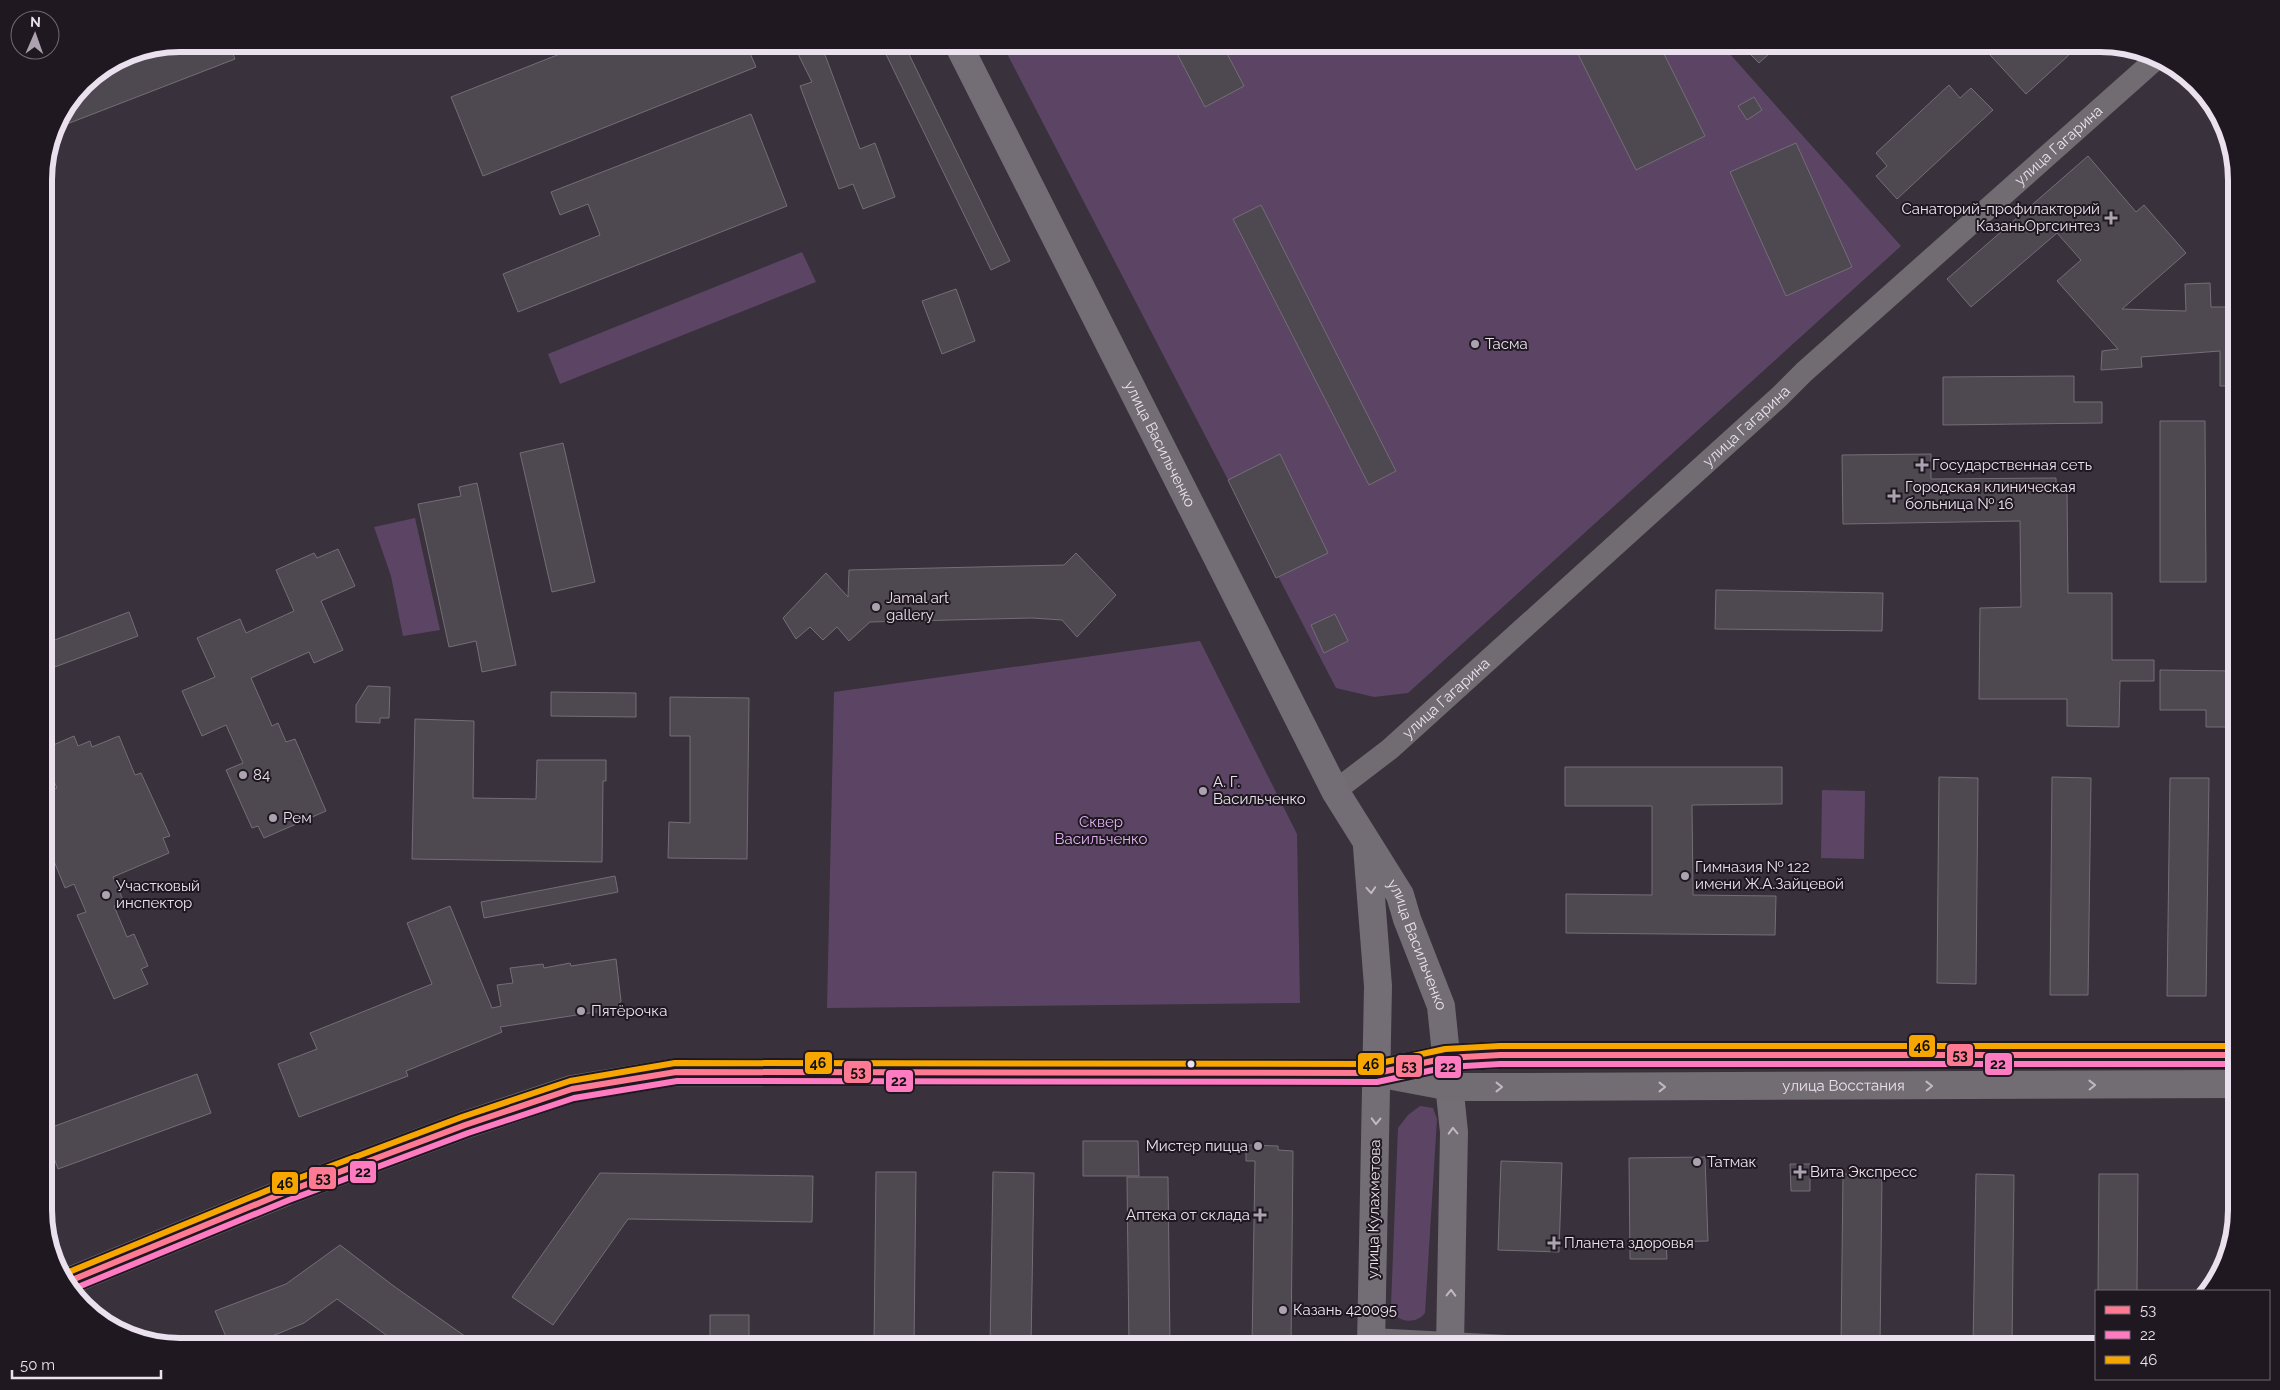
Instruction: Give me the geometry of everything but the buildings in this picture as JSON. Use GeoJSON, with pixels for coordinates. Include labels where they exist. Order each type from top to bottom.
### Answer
{"type":"FeatureCollection","features":[{"type":"Feature","properties":{"kind":"main road","name":"улица Васильченко"},"geometry":{"type":"LineString","coordinates":[[962,52],[1335,791],[1400,895],[1407,919],[1441,1006],[1446,1058]]}},
{"type":"Feature","properties":{"kind":"main road","name":"улица Васильченко"},"geometry":{"type":"LineString","coordinates":[[1367,841],[1378,986],[1377,1073]]}},
{"type":"Feature","properties":{"kind":"main road","name":"улица Восстания"},"geometry":{"type":"LineString","coordinates":[[1377,1073],[1446,1058],[1500,1055],[2228,1055]]}},
{"type":"Feature","properties":{"kind":"main road"},"geometry":{"type":"LineString","coordinates":[[1446,1058],[1454,1132],[1450,1338]]}},
{"type":"Feature","properties":{"kind":"main road","name":"улица Восстания"},"geometry":{"type":"LineString","coordinates":[[74,1279],[286,1192],[465,1125],[572,1089],[676,1072],[1377,1073],[1450,1086],[2228,1084]]}},
{"type":"Feature","properties":{"kind":"main road","name":"улица Кулахметова"},"geometry":{"type":"LineString","coordinates":[[1371,1338],[1377,1073]]}},
{"type":"Feature","properties":{"kind":"street","name":"улица Гагарина"},"geometry":{"type":"LineString","coordinates":[[1335,791],[1390,749],[1779,397],[1804,372],[2151,64]]}},
{"type":"Feature","properties":{"kind":"green space","name":"Тасма"},"geometry":{"type":"Polygon","coordinates":[[[1006,52],[1728,52],[1901,246],[1408,693],[1374,697],[1336,688],[1006,52]]]}},
{"type":"Feature","properties":{"kind":"green space"},"geometry":{"type":"Polygon","coordinates":[[[802,252],[816,282],[560,384],[548,354],[802,252]]]}},
{"type":"Feature","properties":{"kind":"green space"},"geometry":{"type":"Polygon","coordinates":[[[415,518],[440,630],[403,636],[391,576],[374,527],[415,518]]]}},
{"type":"Feature","properties":{"kind":"green space","name":"Сквер Васильченко"},"geometry":{"type":"Polygon","coordinates":[[[1200,641],[1297,834],[1300,1003],[827,1008],[834,692],[1200,641]]]}},
{"type":"Feature","properties":{"kind":"green space"},"geometry":{"type":"Polygon","coordinates":[[[1822,790],[1865,791],[1864,859],[1821,858],[1822,790]]]}},
{"type":"Feature","properties":{"kind":"green space"},"geometry":{"type":"Polygon","coordinates":[[[1420,1106],[1433,1108],[1437,1119],[1425,1313],[1416,1320],[1410,1321],[1396,1315],[1391,1305],[1398,1128],[1408,1115],[1420,1106]]]}},
{"type":"Feature","properties":{"kind":"transit line","name":"46"},"geometry":{"type":"LineString","coordinates":[[69,1272],[283,1184],[462,1117],[570,1081],[675,1063],[1376,1064],[1445,1049],[1500,1046],[2228,1046]]}},
{"type":"Feature","properties":{"kind":"transit line","name":"53"},"geometry":{"type":"LineString","coordinates":[[74,1279],[286,1192],[465,1125],[572,1089],[676,1072],[1377,1073],[1446,1058],[1500,1055],[2228,1055]]}},
{"type":"Feature","properties":{"kind":"transit line","name":"22"},"geometry":{"type":"LineString","coordinates":[[79,1287],[289,1200],[468,1133],[574,1098],[677,1081],[1377,1082],[1447,1067],[1500,1064],[2228,1064]]}},
{"type":"Feature","properties":{"kind":"place","name":"Санаторий-профилакторий КазаньОргсинтез"},"geometry":{"type":"Point","coordinates":[2111,218]}},
{"type":"Feature","properties":{"kind":"place","name":"Тасма"},"geometry":{"type":"Point","coordinates":[1475,344]}},
{"type":"Feature","properties":{"kind":"place","name":"Государственная сеть"},"geometry":{"type":"Point","coordinates":[1922,465]}},
{"type":"Feature","properties":{"kind":"place","name":"Городская клиническая больница № 16"},"geometry":{"type":"Point","coordinates":[1894,496]}},
{"type":"Feature","properties":{"kind":"place","name":"Jamal art gallery"},"geometry":{"type":"Point","coordinates":[876,607]}},
{"type":"Feature","properties":{"kind":"place","name":"84"},"geometry":{"type":"Point","coordinates":[243,775]}},
{"type":"Feature","properties":{"kind":"place","name":"А. Г. Васильченко"},"geometry":{"type":"Point","coordinates":[1203,791]}},
{"type":"Feature","properties":{"kind":"place","name":"Рем"},"geometry":{"type":"Point","coordinates":[273,818]}},
{"type":"Feature","properties":{"kind":"place","name":"Гимназия № 122 имени Ж.А.Зайцевой"},"geometry":{"type":"Point","coordinates":[1685,876]}},
{"type":"Feature","properties":{"kind":"place","name":"Участковый инспектор"},"geometry":{"type":"Point","coordinates":[106,895]}},
{"type":"Feature","properties":{"kind":"place","name":"Пятёрочка"},"geometry":{"type":"Point","coordinates":[581,1011]}},
{"type":"Feature","properties":{"kind":"place","name":"Мистер пицца"},"geometry":{"type":"Point","coordinates":[1258,1146]}},
{"type":"Feature","properties":{"kind":"place","name":"Татмак"},"geometry":{"type":"Point","coordinates":[1697,1162]}},
{"type":"Feature","properties":{"kind":"place","name":"Вита Экспресс"},"geometry":{"type":"Point","coordinates":[1800,1172]}},
{"type":"Feature","properties":{"kind":"place","name":"Аптека от склада"},"geometry":{"type":"Point","coordinates":[1260,1215]}},
{"type":"Feature","properties":{"kind":"place","name":"Планета здоровья"},"geometry":{"type":"Point","coordinates":[1554,1243]}},
{"type":"Feature","properties":{"kind":"place","name":"Казань 420095"},"geometry":{"type":"Point","coordinates":[1283,1310]}}]}
